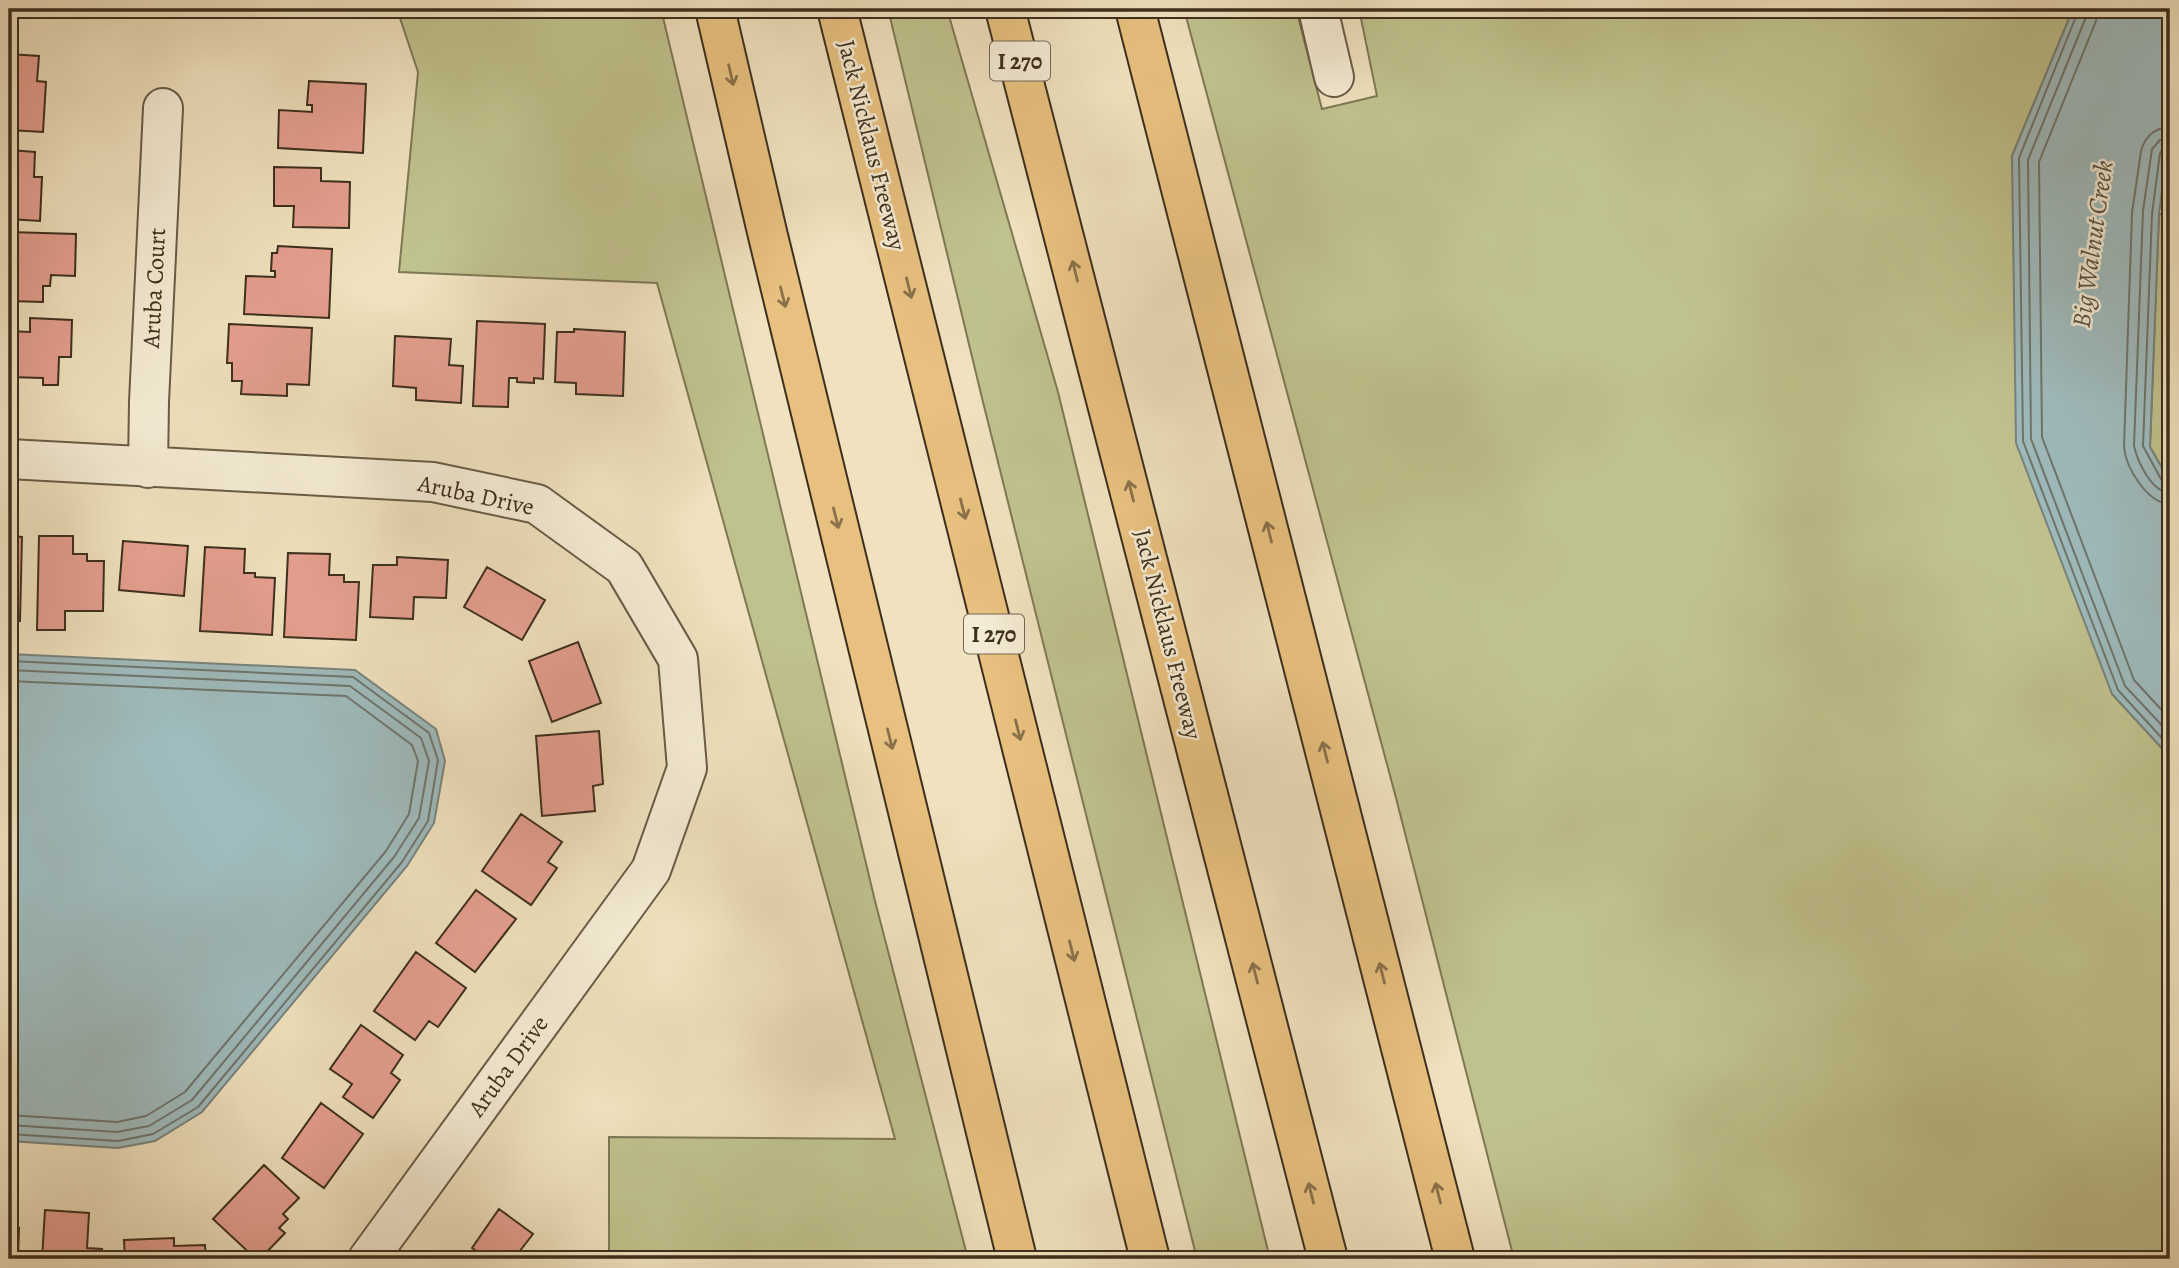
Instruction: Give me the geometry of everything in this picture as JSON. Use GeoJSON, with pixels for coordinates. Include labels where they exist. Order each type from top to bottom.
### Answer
{"type":"FeatureCollection","features":[{"type":"Feature","properties":{"kind":"highway"},"geometry":{"type":"LineString","coordinates":[[715,9],[771,250],[1017,1259]]}},
{"type":"Feature","properties":{"kind":"highway","name":"Jack Nicklaus Freeway"},"geometry":{"type":"LineString","coordinates":[[837,9],[1150,1259]]}},
{"type":"Feature","properties":{"kind":"highway","name":"Jack Nicklaus Freeway"},"geometry":{"type":"LineString","coordinates":[[1006,9],[1328,1259]]}},
{"type":"Feature","properties":{"kind":"highway"},"geometry":{"type":"LineString","coordinates":[[1135,9],[1455,1259]]}},
{"type":"Feature","properties":{"kind":"street"},"geometry":{"type":"LineString","coordinates":[[1318,9],[1334,77]]}},
{"type":"Feature","properties":{"kind":"street","name":"Aruba Court"},"geometry":{"type":"LineString","coordinates":[[148,468],[163,108]]}},
{"type":"Feature","properties":{"kind":"street","name":"Aruba Drive"},"geometry":{"type":"LineString","coordinates":[[9,459],[433,482],[537,504],[624,567],[678,660],[687,768],[651,870],[368,1259]]}},
{"type":"Feature","properties":{"kind":"green space"},"geometry":{"type":"Polygon","coordinates":[[[397,9],[661,9],[875,901],[968,1259],[609,1259],[609,1137],[895,1139],[657,283],[399,272],[418,72],[397,9]]]}},
{"type":"Feature","properties":{"kind":"green space"},"geometry":{"type":"Polygon","coordinates":[[[888,9],[947,9],[1058,392],[1270,1259],[1197,1259],[888,9]]]}},
{"type":"Feature","properties":{"kind":"green space"},"geometry":{"type":"Polygon","coordinates":[[[1184,9],[1296,9],[1322,109],[1377,96],[1359,9],[2073,9],[2012,156],[2112,694],[2170,757],[2170,1259],[1514,1259],[1395,794],[1184,9]]]}},
{"type":"Feature","properties":{"kind":"green space"},"geometry":{"type":"Polygon","coordinates":[[[2159,214],[2170,215],[2170,482],[2150,447],[2159,214]]]}},
{"type":"Feature","properties":{"kind":"water","name":"Big Walnut Creek"},"geometry":{"type":"Polygon","coordinates":[[[2073,9],[2170,9],[2170,130],[2159,214],[2150,447],[2170,482],[2170,757],[2112,694],[2016,443],[2012,156],[2073,9]]]}},
{"type":"Feature","properties":{"kind":"water"},"geometry":{"type":"Polygon","coordinates":[[[9,654],[355,670],[436,729],[445,761],[434,823],[407,866],[202,1112],[155,1141],[118,1148],[9,1141],[9,654]]]}},
{"type":"Feature","properties":{"kind":"building"},"geometry":{"type":"Polygon","coordinates":[[[9,54],[39,56],[37,81],[46,82],[43,132],[9,130],[9,54]]]}},
{"type":"Feature","properties":{"kind":"building"},"geometry":{"type":"Polygon","coordinates":[[[309,81],[366,84],[363,153],[278,148],[279,110],[312,112],[312,105],[307,105],[309,81]]]}},
{"type":"Feature","properties":{"kind":"building"},"geometry":{"type":"Polygon","coordinates":[[[9,150],[35,152],[34,177],[42,177],[40,221],[9,219],[9,150]]]}},
{"type":"Feature","properties":{"kind":"building"},"geometry":{"type":"Polygon","coordinates":[[[274,167],[321,168],[321,181],[350,182],[349,228],[293,227],[294,206],[274,206],[274,167]]]}},
{"type":"Feature","properties":{"kind":"building"},"geometry":{"type":"Polygon","coordinates":[[[9,232],[76,234],[75,276],[51,275],[50,286],[43,286],[43,302],[9,301],[9,232]]]}},
{"type":"Feature","properties":{"kind":"building"},"geometry":{"type":"Polygon","coordinates":[[[278,246],[332,249],[329,318],[244,314],[246,276],[275,277],[275,271],[271,271],[272,253],[277,253],[278,246]]]}},
{"type":"Feature","properties":{"kind":"building"},"geometry":{"type":"Polygon","coordinates":[[[30,318],[72,320],[71,357],[59,357],[58,385],[43,385],[43,378],[9,377],[9,331],[30,332],[30,318]]]}},
{"type":"Feature","properties":{"kind":"building"},"geometry":{"type":"Polygon","coordinates":[[[477,321],[545,324],[543,379],[534,378],[534,383],[517,382],[517,378],[509,378],[508,407],[473,406],[477,321]]]}},
{"type":"Feature","properties":{"kind":"building"},"geometry":{"type":"Polygon","coordinates":[[[229,324],[312,328],[309,385],[287,384],[287,396],[241,394],[242,381],[232,381],[232,363],[227,363],[229,324]]]}},
{"type":"Feature","properties":{"kind":"building"},"geometry":{"type":"Polygon","coordinates":[[[574,329],[625,332],[623,396],[576,394],[576,383],[555,382],[557,332],[574,332],[574,329]]]}},
{"type":"Feature","properties":{"kind":"building"},"geometry":{"type":"Polygon","coordinates":[[[395,336],[451,339],[449,365],[463,366],[461,403],[416,400],[416,388],[393,386],[395,336]]]}},
{"type":"Feature","properties":{"kind":"building"},"geometry":{"type":"Polygon","coordinates":[[[9,536],[22,537],[20,621],[9,621],[9,536]]]}},
{"type":"Feature","properties":{"kind":"building"},"geometry":{"type":"Polygon","coordinates":[[[39,536],[73,536],[73,554],[87,554],[87,561],[104,561],[103,611],[65,611],[65,630],[37,630],[39,536]]]}},
{"type":"Feature","properties":{"kind":"building"},"geometry":{"type":"Polygon","coordinates":[[[123,541],[188,546],[184,596],[119,590],[123,541]]]}},
{"type":"Feature","properties":{"kind":"building"},"geometry":{"type":"Polygon","coordinates":[[[205,547],[245,549],[244,573],[255,573],[255,577],[275,578],[272,635],[200,631],[205,547]]]}},
{"type":"Feature","properties":{"kind":"building"},"geometry":{"type":"Polygon","coordinates":[[[288,553],[330,554],[329,575],[344,575],[344,582],[359,582],[356,640],[284,637],[288,553]]]}},
{"type":"Feature","properties":{"kind":"building"},"geometry":{"type":"Polygon","coordinates":[[[397,557],[448,560],[446,598],[414,597],[413,619],[370,617],[373,565],[397,565],[397,557]]]}},
{"type":"Feature","properties":{"kind":"building"},"geometry":{"type":"Polygon","coordinates":[[[487,567],[545,600],[522,640],[464,607],[487,567]]]}},
{"type":"Feature","properties":{"kind":"building"},"geometry":{"type":"Polygon","coordinates":[[[578,642],[601,703],[552,722],[529,661],[578,642]]]}},
{"type":"Feature","properties":{"kind":"building"},"geometry":{"type":"Polygon","coordinates":[[[599,731],[603,784],[593,786],[595,811],[542,816],[536,736],[599,731]]]}},
{"type":"Feature","properties":{"kind":"building"},"geometry":{"type":"Polygon","coordinates":[[[521,814],[562,842],[548,862],[557,868],[531,905],[482,871],[521,814]]]}},
{"type":"Feature","properties":{"kind":"building"},"geometry":{"type":"Polygon","coordinates":[[[476,890],[516,919],[475,972],[436,943],[476,890]]]}},
{"type":"Feature","properties":{"kind":"building"},"geometry":{"type":"Polygon","coordinates":[[[416,952],[466,988],[438,1027],[429,1021],[415,1040],[374,1011],[416,952]]]}},
{"type":"Feature","properties":{"kind":"building"},"geometry":{"type":"Polygon","coordinates":[[[361,1025],[403,1055],[391,1073],[400,1080],[373,1118],[343,1097],[352,1084],[330,1069],[361,1025]]]}},
{"type":"Feature","properties":{"kind":"building"},"geometry":{"type":"Polygon","coordinates":[[[321,1103],[363,1134],[324,1188],[282,1158],[321,1103]]]}},
{"type":"Feature","properties":{"kind":"building"},"geometry":{"type":"Polygon","coordinates":[[[264,1165],[299,1198],[283,1214],[288,1219],[279,1228],[285,1233],[260,1259],[256,1259],[213,1219],[264,1165]]]}},
{"type":"Feature","properties":{"kind":"building"},"geometry":{"type":"Polygon","coordinates":[[[499,1209],[533,1234],[516,1256],[521,1259],[473,1259],[478,1252],[472,1248],[499,1209]]]}},
{"type":"Feature","properties":{"kind":"building"},"geometry":{"type":"Polygon","coordinates":[[[45,1210],[89,1213],[87,1248],[102,1249],[101,1259],[42,1259],[45,1210]]]}},
{"type":"Feature","properties":{"kind":"building"},"geometry":{"type":"Polygon","coordinates":[[[9,1227],[19,1228],[18,1259],[9,1259],[9,1227]]]}},
{"type":"Feature","properties":{"kind":"building"},"geometry":{"type":"Polygon","coordinates":[[[174,1238],[174,1246],[205,1245],[206,1259],[125,1259],[124,1240],[174,1238]]]}}]}
